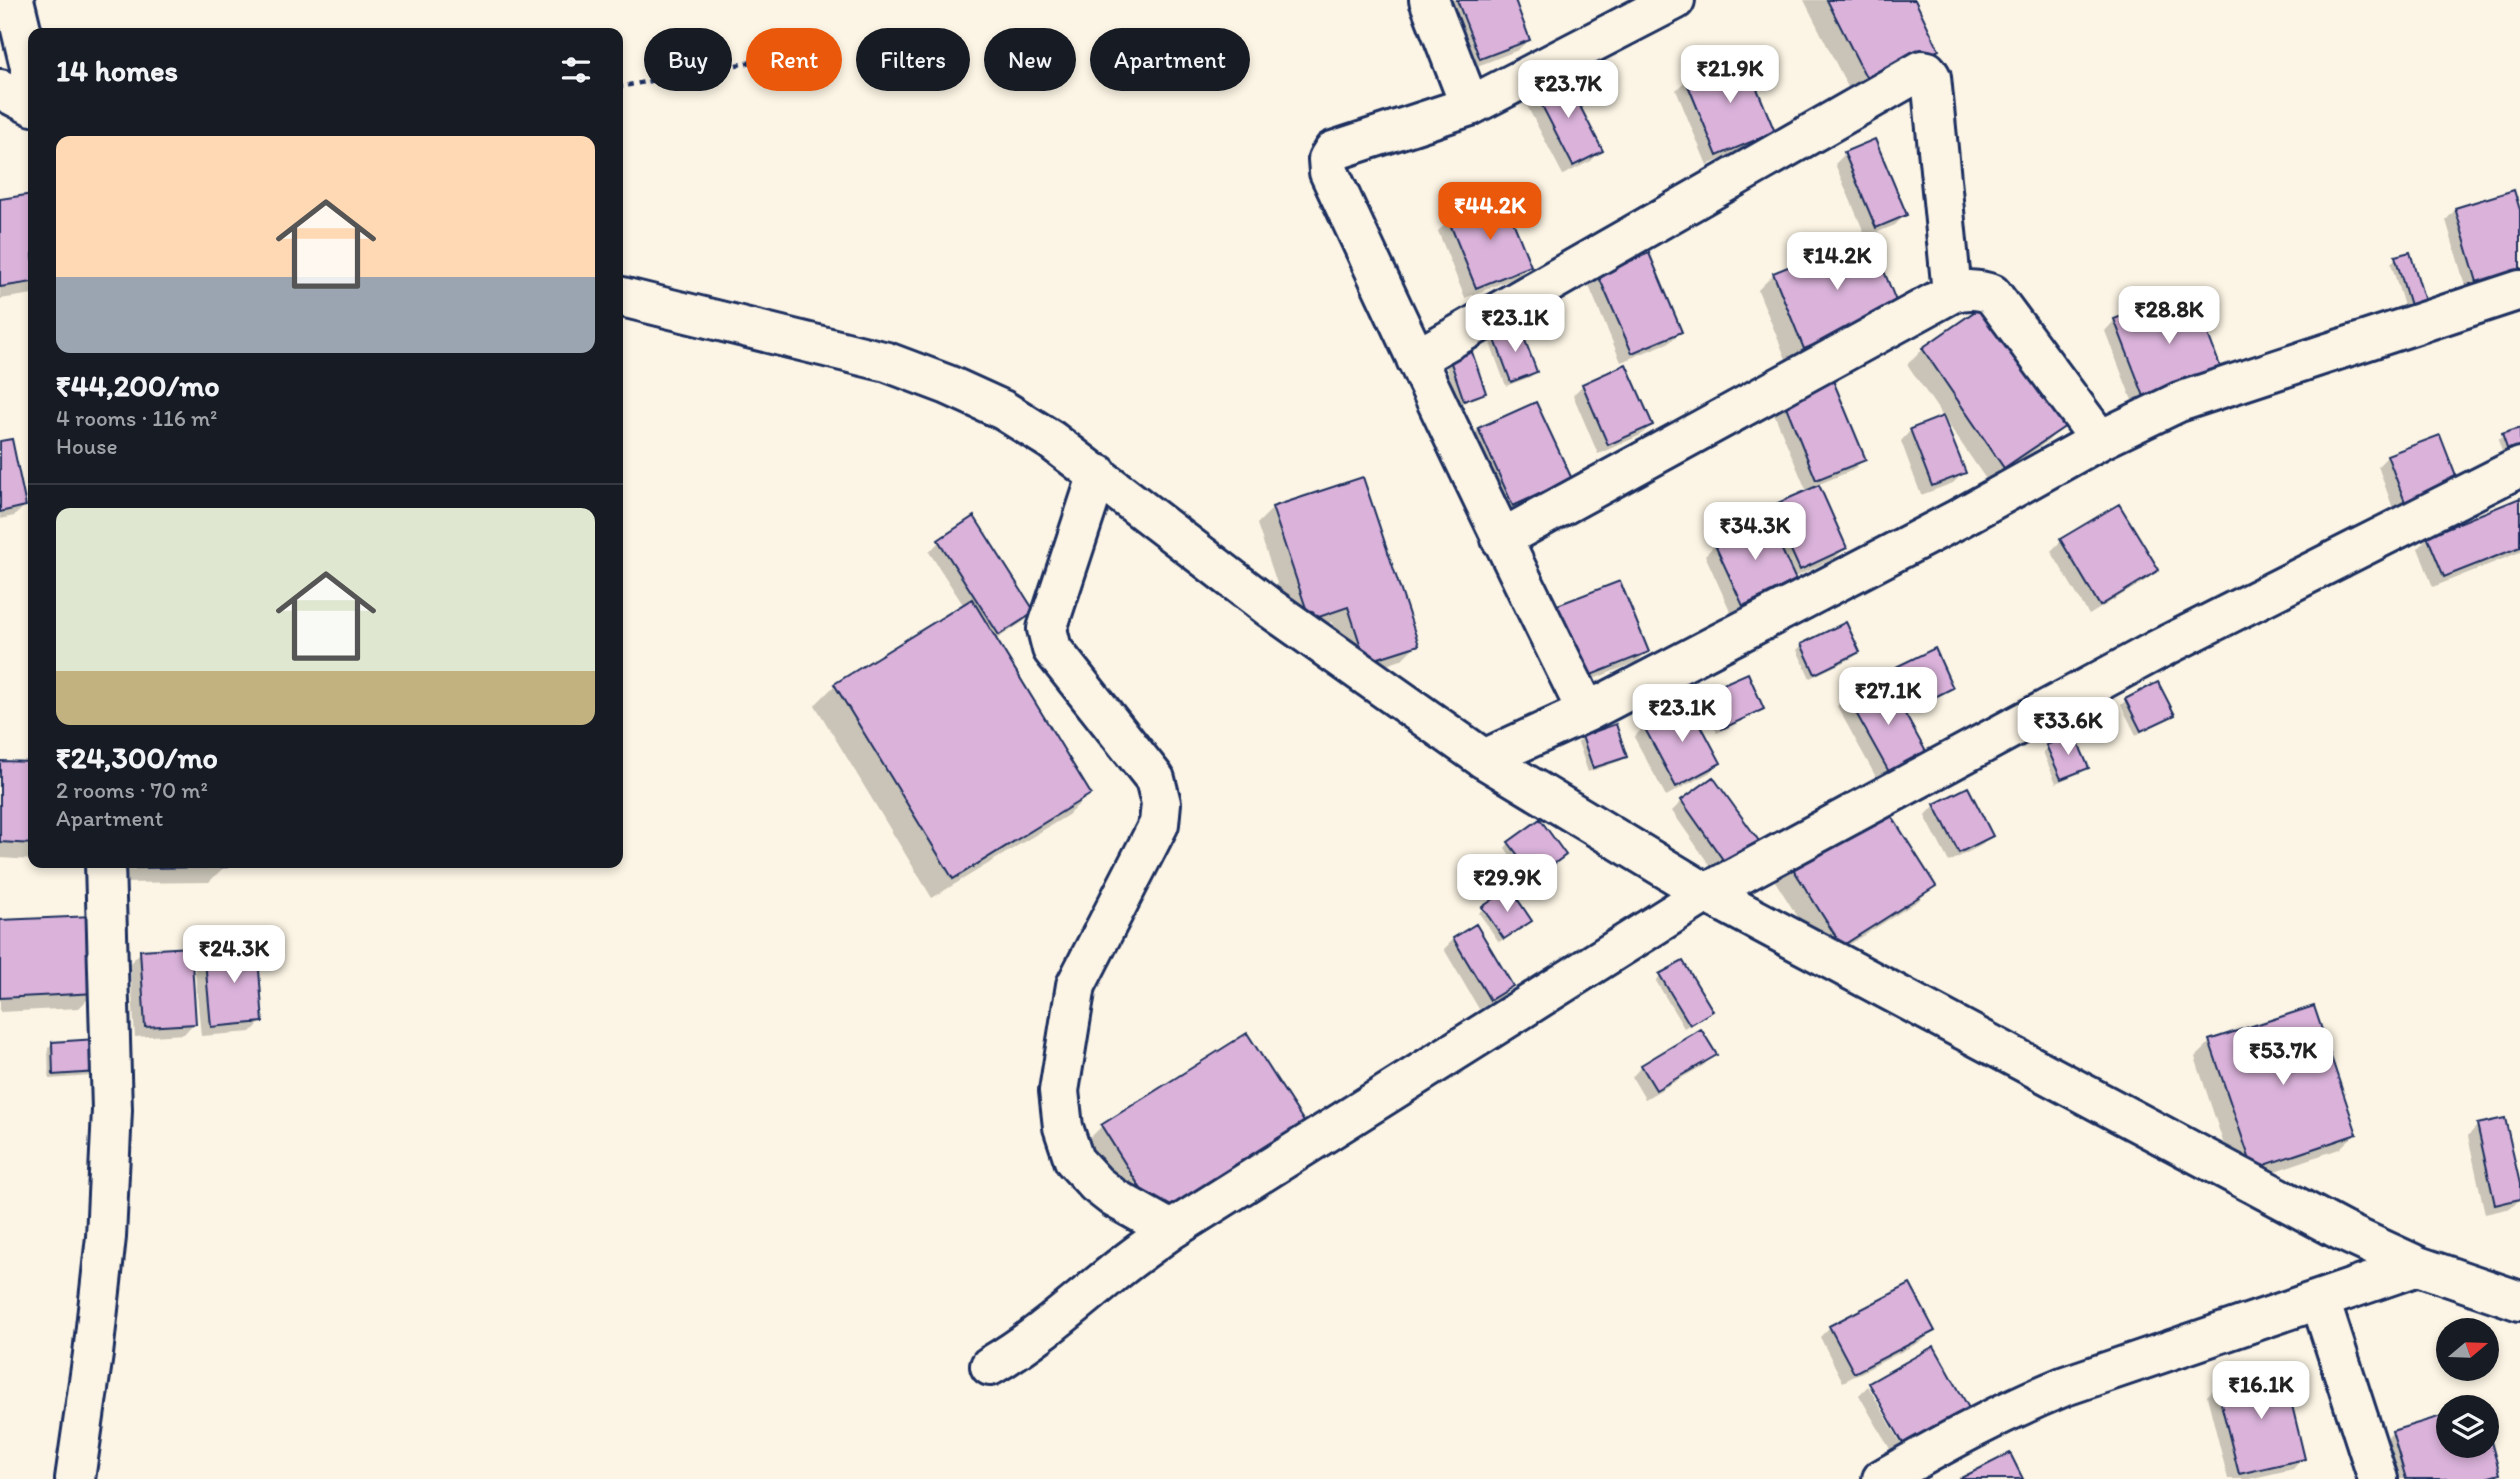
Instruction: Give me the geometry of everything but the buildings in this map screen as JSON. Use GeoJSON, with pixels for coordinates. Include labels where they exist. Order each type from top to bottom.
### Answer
{"type":"FeatureCollection","features":[{"type":"Feature","properties":{"kind":"street"},"geometry":{"type":"LineString","coordinates":[[14,0],[28,58]]}},
{"type":"Feature","properties":{"kind":"street"},"geometry":{"type":"LineString","coordinates":[[1429,0],[1469,106]]}},
{"type":"Feature","properties":{"kind":"street"},"geometry":{"type":"LineString","coordinates":[[1587,712],[1416,359],[1329,172],[1328,159],[1333,151],[1469,106],[1675,0]]}},
{"type":"Feature","properties":{"kind":"street"},"geometry":{"type":"LineString","coordinates":[[1416,359],[1922,70],[1927,71],[1931,77],[1952,293]]}},
{"type":"Feature","properties":{"kind":"street"},"geometry":{"type":"LineString","coordinates":[[0,89],[28,103]]}},
{"type":"Feature","properties":{"kind":"street"},"geometry":{"type":"LineString","coordinates":[[1502,539],[1952,293],[1978,289],[1992,294],[2100,440]]}},
{"type":"Feature","properties":{"kind":"street"},"geometry":{"type":"LineString","coordinates":[[1484,759],[1587,712],[1958,519],[2100,440],[2179,401],[2520,290]]}},
{"type":"Feature","properties":{"kind":"street"},"geometry":{"type":"LineString","coordinates":[[623,297],[887,362],[948,384],[1003,410],[1098,474],[1270,608],[1484,759],[1706,893],[2342,1231],[2418,1266],[2520,1301]]}},
{"type":"Feature","properties":{"kind":"street"},"geometry":{"type":"LineString","coordinates":[[990,1366],[1047,1329],[1108,1277],[1171,1230],[1706,893],[2157,650],[2520,467]]}},
{"type":"Feature","properties":{"kind":"street"},"geometry":{"type":"LineString","coordinates":[[1098,474],[1047,629],[1048,638],[1052,649],[1155,779],[1161,803],[1159,824],[1076,985],[1059,1091],[1063,1128],[1074,1160],[1096,1184],[1114,1198],[1171,1230]]}},
{"type":"Feature","properties":{"kind":"street"},"geometry":{"type":"LineString","coordinates":[[75,1479],[106,1237],[112,1110],[105,868]]}},
{"type":"Feature","properties":{"kind":"street"},"geometry":{"type":"LineString","coordinates":[[1882,1479],[1969,1428],[2065,1386],[2418,1266]]}},
{"type":"Feature","properties":{"kind":"street"},"geometry":{"type":"LineString","coordinates":[[2320,1300],[2378,1479]]}},
{"type":"Feature","properties":{"kind":"path"},"geometry":{"type":"LineString","coordinates":[[623,86],[746,63]]}}]}
